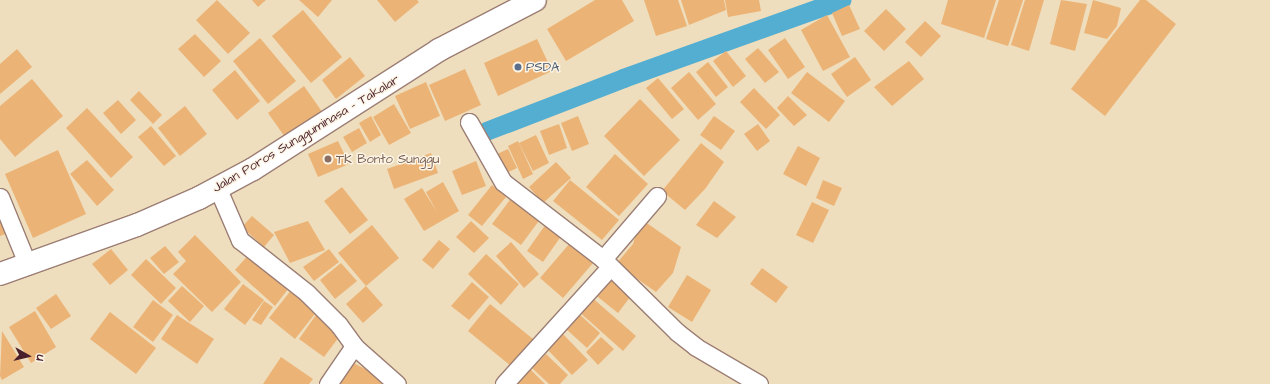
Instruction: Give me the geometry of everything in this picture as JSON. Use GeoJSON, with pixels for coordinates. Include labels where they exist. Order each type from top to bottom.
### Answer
{"type":"FeatureCollection","features":[{"type":"Feature","properties":{"kind":"highway","name":"Jalan Poros Sungguminasa - Takalar"},"geometry":{"type":"LineString","coordinates":[[0,274],[27,263],[137,225],[218,189],[293,144],[439,50],[535,0]]}},
{"type":"Feature","properties":{"kind":"street"},"geometry":{"type":"LineString","coordinates":[[469,122],[504,182],[606,263],[683,337],[759,384]]}},
{"type":"Feature","properties":{"kind":"street"},"geometry":{"type":"LineString","coordinates":[[218,189],[236,232],[244,244],[319,304],[354,346],[397,384]]}},
{"type":"Feature","properties":{"kind":"street"},"geometry":{"type":"LineString","coordinates":[[504,384],[606,263],[657,196]]}},
{"type":"Feature","properties":{"kind":"street"},"geometry":{"type":"LineString","coordinates":[[0,197],[27,263]]}},
{"type":"Feature","properties":{"kind":"street"},"geometry":{"type":"LineString","coordinates":[[328,384],[354,346]]}},
{"type":"Feature","properties":{"kind":"building"},"geometry":{"type":"Polygon","coordinates":[[[217,0],[250,33],[228,54],[196,20],[217,0]]]}},
{"type":"Feature","properties":{"kind":"building"},"geometry":{"type":"Polygon","coordinates":[[[252,0],[266,0],[258,7],[252,0]]]}},
{"type":"Feature","properties":{"kind":"building"},"geometry":{"type":"Polygon","coordinates":[[[299,0],[332,0],[318,17],[299,0]]]}},
{"type":"Feature","properties":{"kind":"building"},"geometry":{"type":"Polygon","coordinates":[[[377,0],[417,0],[419,2],[395,22],[377,0]]]}},
{"type":"Feature","properties":{"kind":"building"},"geometry":{"type":"Polygon","coordinates":[[[595,0],[622,0],[634,21],[566,61],[547,29],[595,0]]]}},
{"type":"Feature","properties":{"kind":"building"},"geometry":{"type":"Polygon","coordinates":[[[644,0],[678,0],[687,26],[656,36],[644,0]]]}},
{"type":"Feature","properties":{"kind":"building"},"geometry":{"type":"Polygon","coordinates":[[[681,0],[724,0],[726,10],[689,25],[681,0]]]}},
{"type":"Feature","properties":{"kind":"building"},"geometry":{"type":"Polygon","coordinates":[[[725,0],[759,0],[761,11],[728,17],[725,0]]]}},
{"type":"Feature","properties":{"kind":"building"},"geometry":{"type":"Polygon","coordinates":[[[948,0],[996,0],[984,38],[941,24],[948,0]]]}},
{"type":"Feature","properties":{"kind":"building"},"geometry":{"type":"Polygon","coordinates":[[[999,0],[1023,0],[1008,46],[986,39],[999,0]]]}},
{"type":"Feature","properties":{"kind":"building"},"geometry":{"type":"Polygon","coordinates":[[[1025,0],[1044,0],[1029,51],[1011,45],[1025,0]]]}},
{"type":"Feature","properties":{"kind":"building"},"geometry":{"type":"Polygon","coordinates":[[[1061,0],[1087,4],[1075,51],[1050,44],[1061,0]]]}},
{"type":"Feature","properties":{"kind":"building"},"geometry":{"type":"Polygon","coordinates":[[[1093,0],[1121,8],[1117,26],[1107,39],[1084,33],[1093,0]]]}},
{"type":"Feature","properties":{"kind":"building"},"geometry":{"type":"Polygon","coordinates":[[[1140,0],[1146,0],[1176,24],[1105,116],[1071,89],[1140,0]]]}},
{"type":"Feature","properties":{"kind":"building"},"geometry":{"type":"Polygon","coordinates":[[[849,5],[860,29],[842,36],[832,13],[849,5]]]}},
{"type":"Feature","properties":{"kind":"building"},"geometry":{"type":"Polygon","coordinates":[[[886,9],[906,29],[884,51],[864,31],[886,9]]]}},
{"type":"Feature","properties":{"kind":"building"},"geometry":{"type":"Polygon","coordinates":[[[303,10],[342,57],[311,83],[272,36],[303,10]]]}},
{"type":"Feature","properties":{"kind":"building"},"geometry":{"type":"Polygon","coordinates":[[[827,15],[850,57],[823,71],[801,30],[827,15]]]}},
{"type":"Feature","properties":{"kind":"building"},"geometry":{"type":"Polygon","coordinates":[[[925,21],[941,36],[921,57],[905,42],[925,21]]]}},
{"type":"Feature","properties":{"kind":"building"},"geometry":{"type":"Polygon","coordinates":[[[195,34],[221,61],[204,77],[178,49],[195,34]]]}},
{"type":"Feature","properties":{"kind":"building"},"geometry":{"type":"Polygon","coordinates":[[[260,38],[296,81],[268,104],[233,61],[260,38]]]}},
{"type":"Feature","properties":{"kind":"building"},"geometry":{"type":"Polygon","coordinates":[[[785,38],[805,67],[788,79],[768,50],[785,38]]]}},
{"type":"Feature","properties":{"kind":"building","name":"PSDA"},"geometry":{"type":"Polygon","coordinates":[[[537,39],[552,71],[498,96],[484,63],[537,39]]]}},
{"type":"Feature","properties":{"kind":"building"},"geometry":{"type":"Polygon","coordinates":[[[758,48],[779,72],[765,83],[745,59],[758,48]]]}},
{"type":"Feature","properties":{"kind":"building"},"geometry":{"type":"Polygon","coordinates":[[[17,49],[32,67],[0,94],[0,64],[17,49]]]}},
{"type":"Feature","properties":{"kind":"building"},"geometry":{"type":"Polygon","coordinates":[[[726,51],[746,76],[733,87],[713,61],[726,51]]]}},
{"type":"Feature","properties":{"kind":"building"},"geometry":{"type":"Polygon","coordinates":[[[350,57],[365,76],[336,99],[322,80],[350,57]]]}},
{"type":"Feature","properties":{"kind":"building"},"geometry":{"type":"Polygon","coordinates":[[[855,57],[871,80],[847,97],[831,74],[855,57]]]}},
{"type":"Feature","properties":{"kind":"building"},"geometry":{"type":"Polygon","coordinates":[[[909,61],[924,79],[892,106],[874,87],[909,61]]]}},
{"type":"Feature","properties":{"kind":"building"},"geometry":{"type":"Polygon","coordinates":[[[708,62],[728,87],[716,97],[696,72],[708,62]]]}},
{"type":"Feature","properties":{"kind":"building"},"geometry":{"type":"Polygon","coordinates":[[[465,69],[481,105],[445,121],[429,85],[465,69]]]}},
{"type":"Feature","properties":{"kind":"building"},"geometry":{"type":"Polygon","coordinates":[[[235,70],[260,101],[237,120],[212,90],[235,70]]]}},
{"type":"Feature","properties":{"kind":"building"},"geometry":{"type":"Polygon","coordinates":[[[689,72],[716,104],[698,120],[671,88],[689,72]]]}},
{"type":"Feature","properties":{"kind":"building"},"geometry":{"type":"Polygon","coordinates":[[[807,72],[845,101],[829,122],[791,93],[807,72]]]}},
{"type":"Feature","properties":{"kind":"building"},"geometry":{"type":"Polygon","coordinates":[[[658,78],[684,109],[672,119],[646,88],[658,78]]]}},
{"type":"Feature","properties":{"kind":"building"},"geometry":{"type":"Polygon","coordinates":[[[32,79],[63,116],[15,157],[0,139],[0,106],[32,79]]]}},
{"type":"Feature","properties":{"kind":"building"},"geometry":{"type":"Polygon","coordinates":[[[426,82],[440,116],[410,129],[395,96],[426,82]]]}},
{"type":"Feature","properties":{"kind":"building"},"geometry":{"type":"Polygon","coordinates":[[[304,86],[323,113],[287,140],[268,113],[304,86]]]}},
{"type":"Feature","properties":{"kind":"building"},"geometry":{"type":"Polygon","coordinates":[[[754,88],[780,115],[766,129],[740,102],[754,88]]]}},
{"type":"Feature","properties":{"kind":"building"},"geometry":{"type":"Polygon","coordinates":[[[139,91],[162,115],[153,124],[130,100],[139,91]]]}},
{"type":"Feature","properties":{"kind":"building"},"geometry":{"type":"Polygon","coordinates":[[[788,96],[807,115],[794,126],[777,108],[788,96]]]}},
{"type":"Feature","properties":{"kind":"building"},"geometry":{"type":"Polygon","coordinates":[[[640,99],[680,140],[644,176],[604,136],[640,99]]]}},
{"type":"Feature","properties":{"kind":"building"},"geometry":{"type":"Polygon","coordinates":[[[118,100],[136,120],[121,134],[103,113],[118,100]]]}},
{"type":"Feature","properties":{"kind":"building"},"geometry":{"type":"Polygon","coordinates":[[[394,104],[411,133],[389,145],[373,117],[394,104]]]}},
{"type":"Feature","properties":{"kind":"building"},"geometry":{"type":"Polygon","coordinates":[[[185,106],[207,134],[180,156],[158,128],[185,106]]]}},
{"type":"Feature","properties":{"kind":"building"},"geometry":{"type":"Polygon","coordinates":[[[87,108],[133,157],[111,178],[66,128],[87,108]]]}},
{"type":"Feature","properties":{"kind":"building"},"geometry":{"type":"Polygon","coordinates":[[[371,116],[381,135],[370,142],[359,123],[371,116]]]}},
{"type":"Feature","properties":{"kind":"building"},"geometry":{"type":"Polygon","coordinates":[[[578,116],[589,144],[572,151],[561,123],[578,116]]]}},
{"type":"Feature","properties":{"kind":"building"},"geometry":{"type":"Polygon","coordinates":[[[714,116],[735,131],[721,150],[700,135],[714,116]]]}},
{"type":"Feature","properties":{"kind":"building"},"geometry":{"type":"Polygon","coordinates":[[[559,124],[567,148],[549,155],[540,131],[559,124]]]}},
{"type":"Feature","properties":{"kind":"building"},"geometry":{"type":"Polygon","coordinates":[[[758,124],[770,141],[757,151],[744,134],[758,124]]]}},
{"type":"Feature","properties":{"kind":"building"},"geometry":{"type":"Polygon","coordinates":[[[151,126],[176,156],[164,166],[138,137],[151,126]]]}},
{"type":"Feature","properties":{"kind":"building"},"geometry":{"type":"Polygon","coordinates":[[[359,128],[367,143],[352,152],[343,137],[359,128]]]}},
{"type":"Feature","properties":{"kind":"building"},"geometry":{"type":"Polygon","coordinates":[[[536,135],[549,163],[533,171],[519,143],[536,135]]]}},
{"type":"Feature","properties":{"kind":"building","name":"TK Bonto Sunggu"},"geometry":{"type":"Polygon","coordinates":[[[338,141],[349,164],[318,177],[308,154],[338,141]]]}},
{"type":"Feature","properties":{"kind":"building"},"geometry":{"type":"Polygon","coordinates":[[[518,141],[533,174],[523,179],[508,146],[518,141]]]}},
{"type":"Feature","properties":{"kind":"building"},"geometry":{"type":"Polygon","coordinates":[[[701,143],[724,162],[705,189],[685,210],[662,191],[701,143]]]}},
{"type":"Feature","properties":{"kind":"building"},"geometry":{"type":"Polygon","coordinates":[[[798,146],[820,158],[806,186],[783,174],[798,146]]]}},
{"type":"Feature","properties":{"kind":"building"},"geometry":{"type":"Polygon","coordinates":[[[508,149],[517,168],[502,175],[493,156],[508,149]]]}},
{"type":"Feature","properties":{"kind":"building"},"geometry":{"type":"Polygon","coordinates":[[[58,150],[86,214],[33,238],[5,174],[58,150]]]}},
{"type":"Feature","properties":{"kind":"building"},"geometry":{"type":"Polygon","coordinates":[[[431,153],[438,173],[394,189],[387,169],[431,153]]]}},
{"type":"Feature","properties":{"kind":"building"},"geometry":{"type":"Polygon","coordinates":[[[615,154],[648,184],[619,216],[586,187],[615,154]]]}},
{"type":"Feature","properties":{"kind":"building"},"geometry":{"type":"Polygon","coordinates":[[[87,160],[114,190],[97,206],[70,174],[87,160]]]}},
{"type":"Feature","properties":{"kind":"building"},"geometry":{"type":"Polygon","coordinates":[[[476,161],[486,186],[462,195],[452,171],[476,161]]]}},
{"type":"Feature","properties":{"kind":"building"},"geometry":{"type":"Polygon","coordinates":[[[556,162],[571,178],[543,203],[529,187],[556,162]]]}},
{"type":"Feature","properties":{"kind":"building"},"geometry":{"type":"Polygon","coordinates":[[[570,180],[619,220],[602,240],[553,201],[570,180]]]}},
{"type":"Feature","properties":{"kind":"building"},"geometry":{"type":"Polygon","coordinates":[[[823,180],[842,188],[834,206],[816,198],[823,180]]]}},
{"type":"Feature","properties":{"kind":"building"},"geometry":{"type":"Polygon","coordinates":[[[443,182],[459,211],[424,231],[404,199],[422,188],[437,212],[426,192],[443,182]]]}},
{"type":"Feature","properties":{"kind":"building"},"geometry":{"type":"Polygon","coordinates":[[[492,185],[506,197],[482,226],[468,215],[492,185]]]}},
{"type":"Feature","properties":{"kind":"building"},"geometry":{"type":"Polygon","coordinates":[[[342,187],[368,220],[350,234],[324,201],[342,187]]]}},
{"type":"Feature","properties":{"kind":"building"},"geometry":{"type":"Polygon","coordinates":[[[512,197],[541,218],[521,245],[492,224],[512,197]]]}},
{"type":"Feature","properties":{"kind":"building"},"geometry":{"type":"Polygon","coordinates":[[[714,201],[736,217],[717,238],[696,225],[714,201]]]}},
{"type":"Feature","properties":{"kind":"building"},"geometry":{"type":"Polygon","coordinates":[[[812,202],[829,210],[813,243],[796,235],[812,202]]]}},
{"type":"Feature","properties":{"kind":"building"},"geometry":{"type":"Polygon","coordinates":[[[0,209],[8,233],[0,236],[0,209]]]}},
{"type":"Feature","properties":{"kind":"building"},"geometry":{"type":"Polygon","coordinates":[[[252,216],[274,235],[264,247],[242,227],[252,216]]]}},
{"type":"Feature","properties":{"kind":"building"},"geometry":{"type":"Polygon","coordinates":[[[641,219],[681,247],[673,273],[656,292],[616,264],[633,244],[641,219]]]}},
{"type":"Feature","properties":{"kind":"building"},"geometry":{"type":"Polygon","coordinates":[[[308,221],[325,250],[290,263],[274,232],[308,221]]]}},
{"type":"Feature","properties":{"kind":"building"},"geometry":{"type":"Polygon","coordinates":[[[471,221],[489,238],[474,253],[456,237],[471,221]]]}},
{"type":"Feature","properties":{"kind":"building"},"geometry":{"type":"Polygon","coordinates":[[[548,221],[564,232],[543,262],[527,251],[548,221]]]}},
{"type":"Feature","properties":{"kind":"building"},"geometry":{"type":"Polygon","coordinates":[[[372,225],[399,258],[366,286],[338,253],[372,225]]]}},
{"type":"Feature","properties":{"kind":"building"},"geometry":{"type":"Polygon","coordinates":[[[195,235],[241,282],[212,312],[173,274],[186,261],[178,252],[195,235]]]}},
{"type":"Feature","properties":{"kind":"building"},"geometry":{"type":"Polygon","coordinates":[[[439,240],[450,249],[433,269],[422,260],[439,240]]]}},
{"type":"Feature","properties":{"kind":"building"},"geometry":{"type":"Polygon","coordinates":[[[511,242],[539,274],[524,288],[496,256],[511,242]]]}},
{"type":"Feature","properties":{"kind":"building"},"geometry":{"type":"Polygon","coordinates":[[[570,243],[593,263],[563,298],[540,278],[570,243]]]}},
{"type":"Feature","properties":{"kind":"building"},"geometry":{"type":"Polygon","coordinates":[[[165,246],[179,262],[164,274],[150,258],[165,246]]]}},
{"type":"Feature","properties":{"kind":"building"},"geometry":{"type":"Polygon","coordinates":[[[111,249],[128,270],[110,285],[92,264],[111,249]]]}},
{"type":"Feature","properties":{"kind":"building"},"geometry":{"type":"Polygon","coordinates":[[[329,249],[339,262],[314,281],[303,267],[329,249]]]}},
{"type":"Feature","properties":{"kind":"building"},"geometry":{"type":"Polygon","coordinates":[[[251,252],[292,284],[275,306],[235,270],[251,252]]]}},
{"type":"Feature","properties":{"kind":"building"},"geometry":{"type":"Polygon","coordinates":[[[486,254],[519,284],[501,305],[468,274],[486,254]]]}},
{"type":"Feature","properties":{"kind":"building"},"geometry":{"type":"Polygon","coordinates":[[[146,259],[176,288],[161,304],[131,275],[146,259]]]}},
{"type":"Feature","properties":{"kind":"building"},"geometry":{"type":"Polygon","coordinates":[[[341,263],[357,281],[335,299],[320,280],[341,263]]]}},
{"type":"Feature","properties":{"kind":"building"},"geometry":{"type":"Polygon","coordinates":[[[762,268],[788,287],[776,303],[750,284],[762,268]]]}},
{"type":"Feature","properties":{"kind":"building"},"geometry":{"type":"Polygon","coordinates":[[[609,272],[634,292],[618,313],[593,293],[609,272]]]}},
{"type":"Feature","properties":{"kind":"building"},"geometry":{"type":"Polygon","coordinates":[[[687,275],[711,290],[692,322],[668,307],[687,275]]]}},
{"type":"Feature","properties":{"kind":"building"},"geometry":{"type":"Polygon","coordinates":[[[472,282],[489,297],[469,320],[451,306],[472,282]]]}},
{"type":"Feature","properties":{"kind":"building"},"geometry":{"type":"Polygon","coordinates":[[[243,284],[264,300],[245,325],[224,309],[243,284]]]}},
{"type":"Feature","properties":{"kind":"building"},"geometry":{"type":"Polygon","coordinates":[[[182,286],[204,306],[190,322],[168,301],[182,286]]]}},
{"type":"Feature","properties":{"kind":"building"},"geometry":{"type":"Polygon","coordinates":[[[366,286],[383,305],[363,323],[346,304],[366,286]]]}},
{"type":"Feature","properties":{"kind":"building"},"geometry":{"type":"Polygon","coordinates":[[[292,289],[318,310],[295,339],[269,318],[292,289]]]}},
{"type":"Feature","properties":{"kind":"building"},"geometry":{"type":"Polygon","coordinates":[[[56,294],[71,316],[51,329],[36,308],[56,294]]]}},
{"type":"Feature","properties":{"kind":"building"},"geometry":{"type":"Polygon","coordinates":[[[589,295],[636,336],[623,351],[576,309],[589,295]]]}},
{"type":"Feature","properties":{"kind":"building"},"geometry":{"type":"Polygon","coordinates":[[[153,300],[173,315],[153,342],[133,327],[153,300]]]}},
{"type":"Feature","properties":{"kind":"building"},"geometry":{"type":"Polygon","coordinates":[[[264,301],[273,307],[261,325],[252,320],[264,301]]]}},
{"type":"Feature","properties":{"kind":"building"},"geometry":{"type":"Polygon","coordinates":[[[490,304],[533,339],[511,366],[468,331],[490,304]]]}},
{"type":"Feature","properties":{"kind":"building"},"geometry":{"type":"Polygon","coordinates":[[[35,311],[56,347],[31,363],[9,327],[35,311]]]}},
{"type":"Feature","properties":{"kind":"building"},"geometry":{"type":"Polygon","coordinates":[[[110,312],[156,348],[136,374],[90,339],[110,312]]]}},
{"type":"Feature","properties":{"kind":"building"},"geometry":{"type":"Polygon","coordinates":[[[318,312],[342,333],[324,357],[299,339],[318,312]]]}},
{"type":"Feature","properties":{"kind":"building"},"geometry":{"type":"Polygon","coordinates":[[[578,313],[600,333],[587,348],[565,328],[578,313]]]}},
{"type":"Feature","properties":{"kind":"building"},"geometry":{"type":"Polygon","coordinates":[[[177,315],[214,339],[197,364],[161,339],[177,315]]]}},
{"type":"Feature","properties":{"kind":"building"},"geometry":{"type":"Polygon","coordinates":[[[2,331],[24,367],[2,380],[0,376],[2,331]]]}},
{"type":"Feature","properties":{"kind":"building"},"geometry":{"type":"Polygon","coordinates":[[[561,332],[588,360],[572,375],[545,347],[561,332]]]}},
{"type":"Feature","properties":{"kind":"building"},"geometry":{"type":"Polygon","coordinates":[[[601,337],[614,349],[598,365],[586,352],[601,337]]]}},
{"type":"Feature","properties":{"kind":"building"},"geometry":{"type":"Polygon","coordinates":[[[546,354],[568,375],[560,384],[549,384],[532,368],[546,354]]]}},
{"type":"Feature","properties":{"kind":"building"},"geometry":{"type":"Polygon","coordinates":[[[281,357],[313,379],[309,384],[263,384],[281,357]]]}},
{"type":"Feature","properties":{"kind":"building"},"geometry":{"type":"Polygon","coordinates":[[[349,361],[384,378],[381,384],[337,384],[349,361]]]}},
{"type":"Feature","properties":{"kind":"building"},"geometry":{"type":"Polygon","coordinates":[[[530,369],[545,384],[516,384],[530,369]]]}},
{"type":"Feature","properties":{"kind":"waterway"},"geometry":{"type":"LineString","coordinates":[[486,131],[623,78],[841,0]]}},
{"type":"Feature","properties":{"kind":"place","name":"PSDA"},"geometry":{"type":"Point","coordinates":[518,67]}},
{"type":"Feature","properties":{"kind":"place","name":"TK Bonto Sunggu"},"geometry":{"type":"Point","coordinates":[328,159]}}]}
